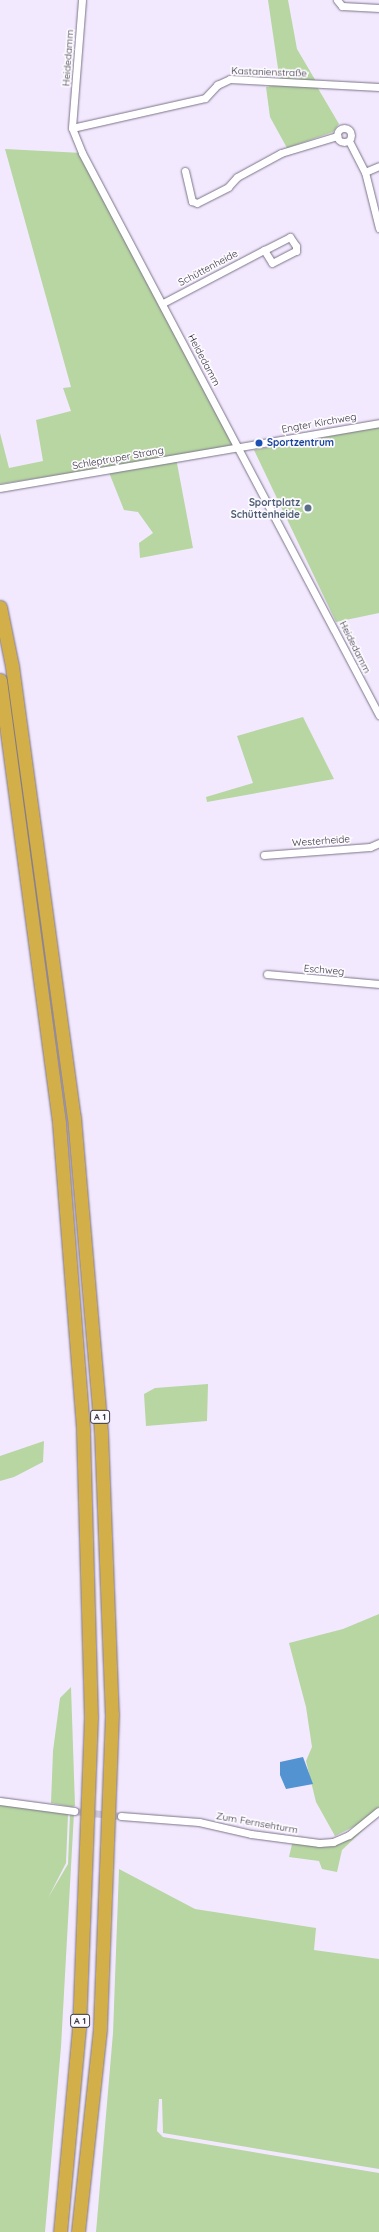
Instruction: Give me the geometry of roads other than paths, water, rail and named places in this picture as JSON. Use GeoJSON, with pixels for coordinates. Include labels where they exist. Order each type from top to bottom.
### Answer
{"type":"FeatureCollection","features":[{"type":"Feature","properties":{"kind":"highway","name":"A 1"},"geometry":{"type":"LineString","coordinates":[[0,607],[12,666],[74,1117],[101,1432],[112,1714],[100,2028],[78,2232]]}},
{"type":"Feature","properties":{"kind":"highway","name":"A 1"},"geometry":{"type":"LineString","coordinates":[[0,680],[59,1123],[83,1431],[91,1718],[79,2028],[60,2232]]}},
{"type":"Feature","properties":{"kind":"street","name":"Heidedamm"},"geometry":{"type":"LineString","coordinates":[[82,0],[72,128],[82,153],[163,303],[379,715]]}},
{"type":"Feature","properties":{"kind":"street"},"geometry":{"type":"LineString","coordinates":[[337,0],[342,6],[379,8]]}},
{"type":"Feature","properties":{"kind":"street","name":"Kastanienstraße"},"geometry":{"type":"LineString","coordinates":[[72,128],[205,98],[217,85],[230,79],[379,87]]}},
{"type":"Feature","properties":{"kind":"street"},"geometry":{"type":"LineString","coordinates":[[344,127],[350,130],[352,136],[349,141],[344,143],[337,136],[339,130],[344,127]]}},
{"type":"Feature","properties":{"kind":"street"},"geometry":{"type":"LineString","coordinates":[[185,171],[192,201],[197,203],[228,186],[237,176],[282,153],[337,136]]}},
{"type":"Feature","properties":{"kind":"street"},"geometry":{"type":"LineString","coordinates":[[349,141],[365,172],[379,228]]}},
{"type":"Feature","properties":{"kind":"street"},"geometry":{"type":"LineString","coordinates":[[365,172],[379,166]]}},
{"type":"Feature","properties":{"kind":"street","name":"Schüttenheide"},"geometry":{"type":"LineString","coordinates":[[163,303],[264,250],[290,237],[296,246],[296,251],[272,263],[264,250]]}},
{"type":"Feature","properties":{"kind":"street","name":"Engter Kirchweg"},"geometry":{"type":"LineString","coordinates":[[239,447],[379,423]]}},
{"type":"Feature","properties":{"kind":"street","name":"Schleptruper Strang"},"geometry":{"type":"LineString","coordinates":[[0,488],[239,447]]}},
{"type":"Feature","properties":{"kind":"street","name":"Westerheide"},"geometry":{"type":"LineString","coordinates":[[264,855],[370,847],[379,843]]}},
{"type":"Feature","properties":{"kind":"street","name":"Eschweg"},"geometry":{"type":"LineString","coordinates":[[267,974],[379,984]]}},
{"type":"Feature","properties":{"kind":"street"},"geometry":{"type":"LineString","coordinates":[[0,1801],[74,1811]]}},
{"type":"Feature","properties":{"kind":"street","name":"Zum Fernsehturm"},"geometry":{"type":"LineString","coordinates":[[121,1816],[198,1822],[267,1836],[319,1843],[332,1842],[349,1835],[379,1811]]}},
{"type":"Feature","properties":{"kind":"water"},"geometry":{"type":"Polygon","coordinates":[[[303,1757],[313,1784],[286,1789],[280,1775],[280,1762],[303,1757]]]}},
{"type":"Feature","properties":{"kind":"tunnel"},"geometry":{"type":"LineString","coordinates":[[74,1811],[121,1816]]}},
{"type":"Feature","properties":{"kind":"place","name":"Sportzentrum"},"geometry":{"type":"Point","coordinates":[259,443]}},
{"type":"Feature","properties":{"kind":"place","name":"Sportplatz Schüttenheide"},"geometry":{"type":"Point","coordinates":[308,508]}}]}
